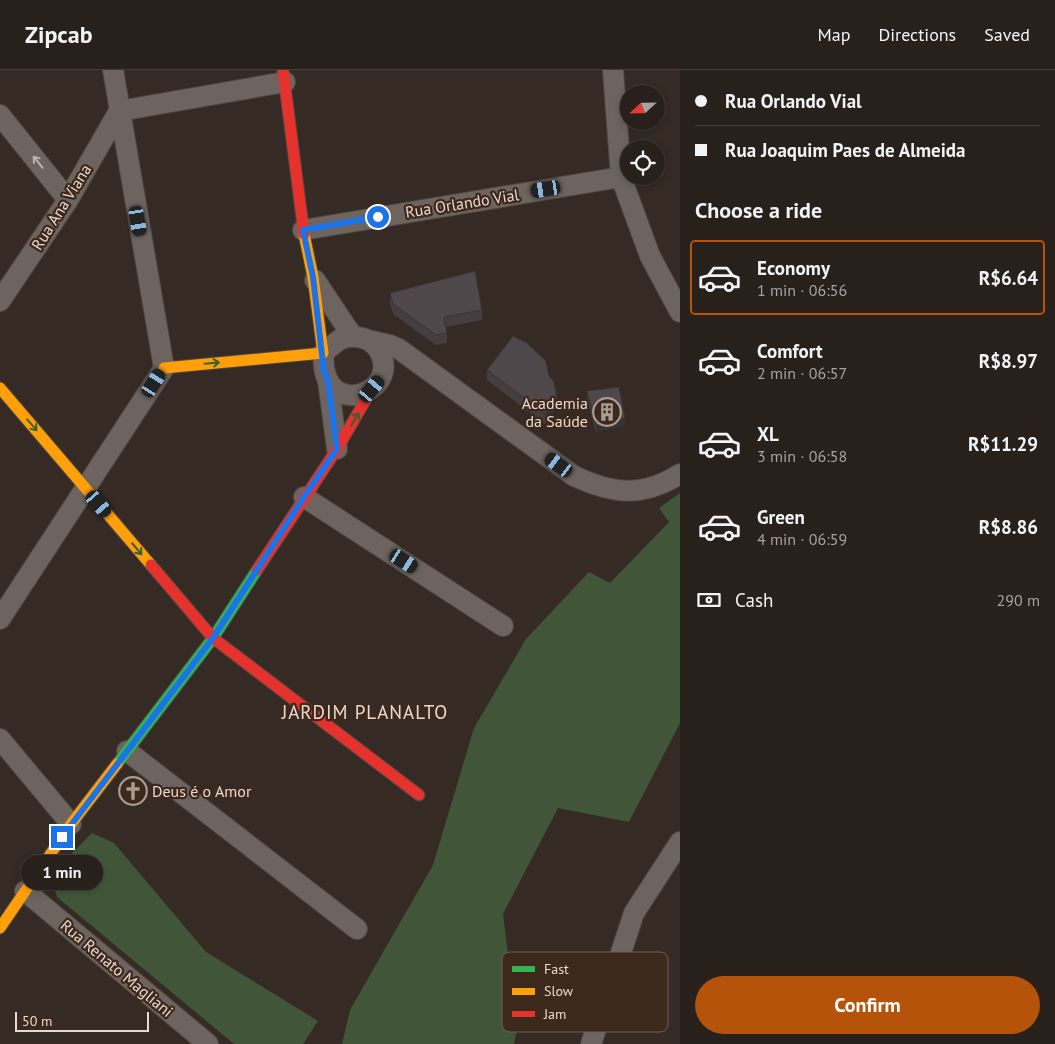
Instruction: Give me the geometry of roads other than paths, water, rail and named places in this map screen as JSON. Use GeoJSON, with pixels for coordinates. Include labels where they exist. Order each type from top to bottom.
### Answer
{"type":"FeatureCollection","features":[{"type":"Feature","properties":{"kind":"street"},"geometry":{"type":"LineString","coordinates":[[0,619],[164,368],[113,70]]}},
{"type":"Feature","properties":{"kind":"street"},"geometry":{"type":"LineString","coordinates":[[613,70],[620,153]]}},
{"type":"Feature","properties":{"kind":"street"},"geometry":{"type":"LineString","coordinates":[[119,111],[284,76],[303,230],[313,277],[324,372],[328,381],[337,449]]}},
{"type":"Feature","properties":{"kind":"street","name":"Rua Ana Viana"},"geometry":{"type":"LineString","coordinates":[[0,301],[68,200],[119,111]]}},
{"type":"Feature","properties":{"kind":"street"},"geometry":{"type":"LineString","coordinates":[[0,115],[68,200]]}},
{"type":"Feature","properties":{"kind":"street","name":"Rua Orlando Vial"},"geometry":{"type":"LineString","coordinates":[[303,230],[620,177]]}},
{"type":"Feature","properties":{"kind":"street"},"geometry":{"type":"LineString","coordinates":[[625,185],[650,256],[680,308]]}},
{"type":"Feature","properties":{"kind":"street"},"geometry":{"type":"LineString","coordinates":[[0,928],[71,824],[213,638],[337,449],[372,389],[379,382],[383,362],[380,352],[362,339],[313,277]]}},
{"type":"Feature","properties":{"kind":"street"},"geometry":{"type":"LineString","coordinates":[[164,368],[323,353],[339,340],[362,339],[390,345],[399,349],[574,476],[590,483],[606,489],[634,491],[663,484],[680,474]]}},
{"type":"Feature","properties":{"kind":"street"},"geometry":{"type":"LineString","coordinates":[[383,362],[428,371]]}},
{"type":"Feature","properties":{"kind":"street"},"geometry":{"type":"LineString","coordinates":[[328,381],[335,389],[353,396],[363,394],[372,389]]}},
{"type":"Feature","properties":{"kind":"street"},"geometry":{"type":"LineString","coordinates":[[0,388],[213,638],[419,796]]}},
{"type":"Feature","properties":{"kind":"street"},"geometry":{"type":"LineString","coordinates":[[304,497],[503,626]]}},
{"type":"Feature","properties":{"kind":"street"},"geometry":{"type":"LineString","coordinates":[[0,739],[71,824]]}},
{"type":"Feature","properties":{"kind":"street"},"geometry":{"type":"LineString","coordinates":[[127,751],[357,930]]}},
{"type":"Feature","properties":{"kind":"street"},"geometry":{"type":"LineString","coordinates":[[621,952],[634,913],[680,842]]}},
{"type":"Feature","properties":{"kind":"street","name":"Rua Renato Magliani"},"geometry":{"type":"LineString","coordinates":[[25,891],[208,1044]]}},
{"type":"Feature","properties":{"kind":"street"},"geometry":{"type":"LineString","coordinates":[[591,1044],[595,1032]]}},
{"type":"Feature","properties":{"kind":"place","name":"Academia da Saúde"},"geometry":{"type":"Point","coordinates":[607,412]}},
{"type":"Feature","properties":{"kind":"place","name":"Deus é o Amor"},"geometry":{"type":"Point","coordinates":[133,791]}},
{"type":"Feature","properties":{"kind":"district","name":"JARDIM PLANALTO"},"geometry":{"type":"Point","coordinates":[365,712]}}]}
